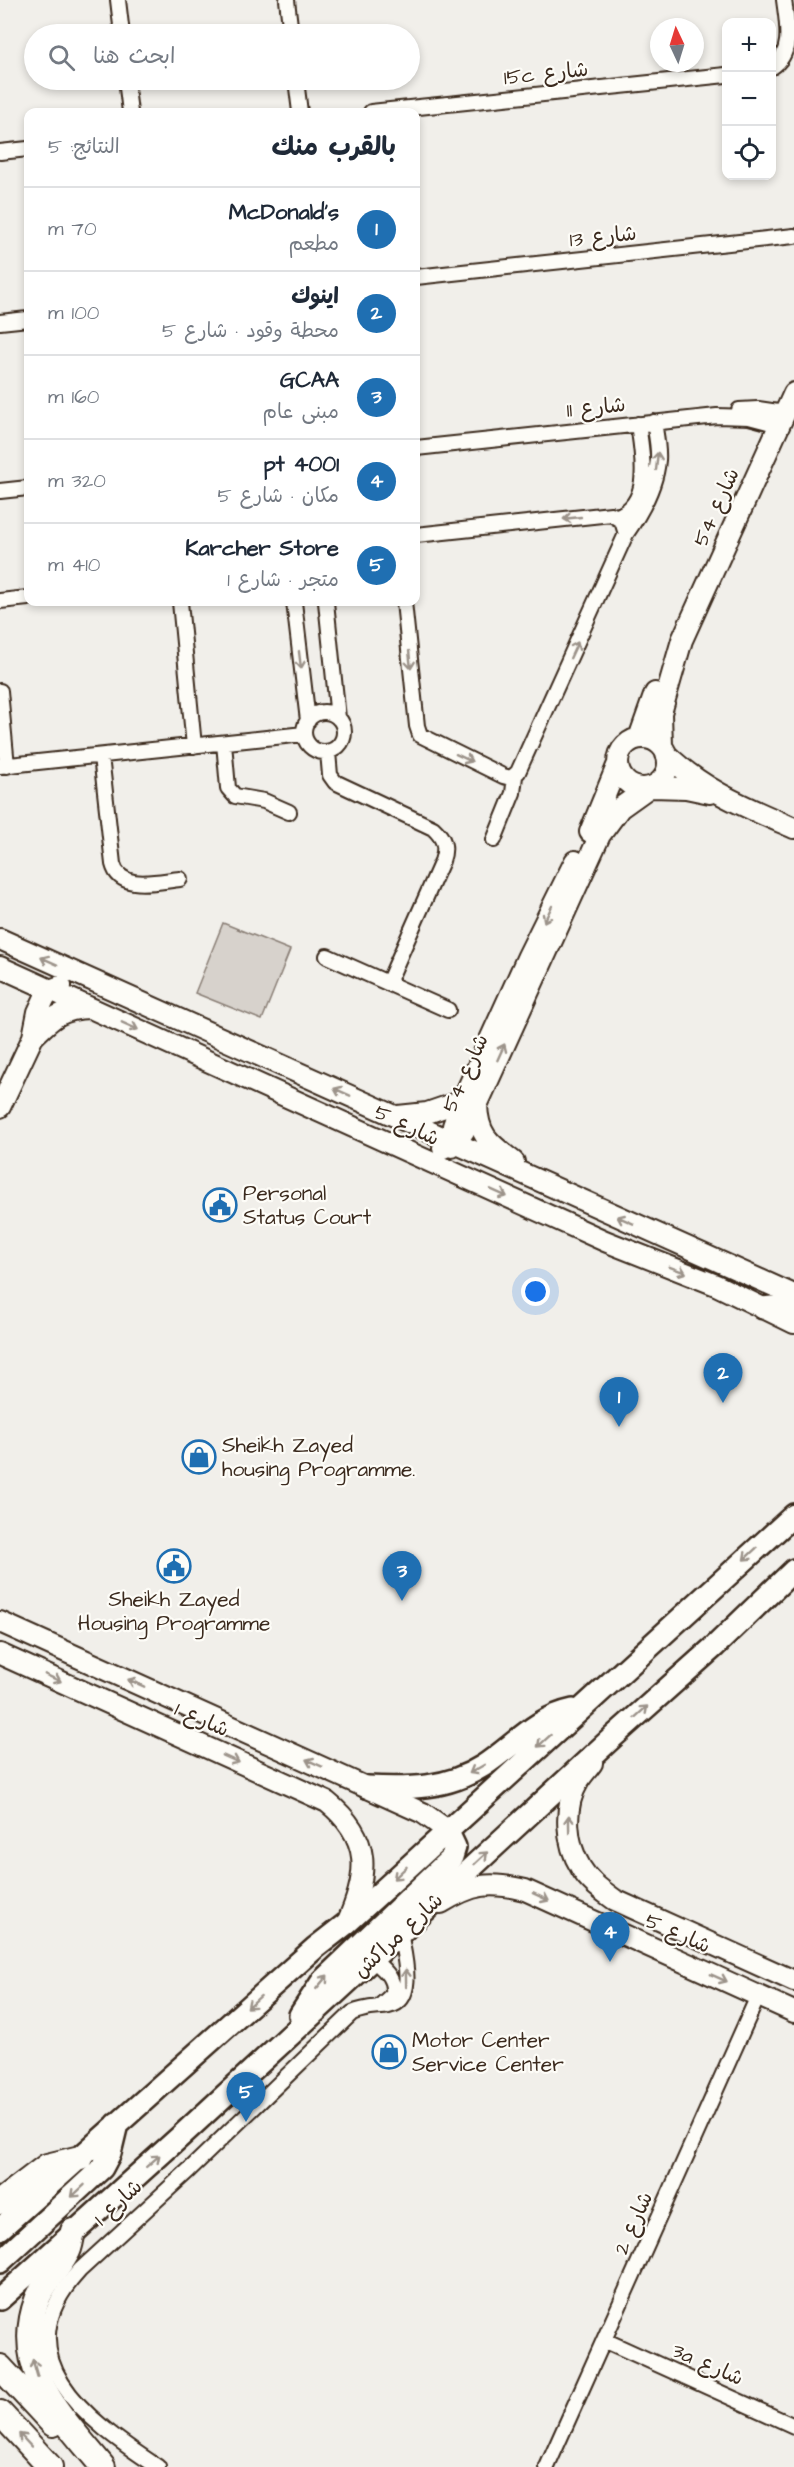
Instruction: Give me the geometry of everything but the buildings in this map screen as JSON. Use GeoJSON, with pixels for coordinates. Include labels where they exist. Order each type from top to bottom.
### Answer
{"type":"FeatureCollection","features":[{"type":"Feature","properties":{"kind":"highway"},"geometry":{"type":"LineString","coordinates":[[0,2202],[47,2166],[80,2158]]}},
{"type":"Feature","properties":{"kind":"highway"},"geometry":{"type":"LineString","coordinates":[[73,2231],[68,2253],[51,2274],[37,2301],[30,2347],[43,2390],[103,2467]]}},
{"type":"Feature","properties":{"kind":"highway"},"geometry":{"type":"LineString","coordinates":[[0,2367],[35,2406],[98,2467]]}},
{"type":"Feature","properties":{"kind":"highway"},"geometry":{"type":"LineString","coordinates":[[0,2413],[50,2467]]}},
{"type":"Feature","properties":{"kind":"main road"},"geometry":{"type":"LineString","coordinates":[[763,1308],[772,1307],[794,1313]]}},
{"type":"Feature","properties":{"kind":"main road","name":"شارع مراكش"},"geometry":{"type":"LineString","coordinates":[[0,2229],[347,1923],[794,1515]]}},
{"type":"Feature","properties":{"kind":"main road","name":"شارع مراكش"},"geometry":{"type":"LineString","coordinates":[[0,2299],[715,1646],[794,1570]]}},
{"type":"Feature","properties":{"kind":"main road"},"geometry":{"type":"LineString","coordinates":[[367,1787],[416,1788],[450,1782],[485,1765],[544,1720],[580,1709]]}},
{"type":"Feature","properties":{"kind":"main road"},"geometry":{"type":"LineString","coordinates":[[293,2032],[306,2005],[323,1980],[452,1857],[455,1847],[447,1830]]}},
{"type":"Feature","properties":{"kind":"main road"},"geometry":{"type":"LineString","coordinates":[[0,2262],[102,2168],[110,2153],[117,2124]]}},
{"type":"Feature","properties":{"kind":"street"},"geometry":{"type":"LineString","coordinates":[[118,0],[121,24]]}},
{"type":"Feature","properties":{"kind":"street"},"geometry":{"type":"LineString","coordinates":[[287,0],[290,24]]}},
{"type":"Feature","properties":{"kind":"street"},"geometry":{"type":"LineString","coordinates":[[776,64],[786,54],[788,44],[784,0]]}},
{"type":"Feature","properties":{"kind":"street","name":"15c شارع"},"geometry":{"type":"LineString","coordinates":[[409,108],[722,75]]}},
{"type":"Feature","properties":{"kind":"street"},"geometry":{"type":"LineString","coordinates":[[127,90],[130,108]]}},
{"type":"Feature","properties":{"kind":"street"},"geometry":{"type":"LineString","coordinates":[[297,90],[300,108]]}},
{"type":"Feature","properties":{"kind":"street"},"geometry":{"type":"LineString","coordinates":[[0,153],[24,150]]}},
{"type":"Feature","properties":{"kind":"street","name":"شارع 13"},"geometry":{"type":"LineString","coordinates":[[420,277],[794,236]]}},
{"type":"Feature","properties":{"kind":"street"},"geometry":{"type":"LineString","coordinates":[[0,322],[24,319]]}},
{"type":"Feature","properties":{"kind":"street","name":"شارع 54"},"geometry":{"type":"LineString","coordinates":[[664,750],[661,712],[682,640],[794,393]]}},
{"type":"Feature","properties":{"kind":"street","name":"شارع 11"},"geometry":{"type":"LineString","coordinates":[[420,448],[717,416],[744,410],[782,419]]}},
{"type":"Feature","properties":{"kind":"street"},"geometry":{"type":"LineString","coordinates":[[494,840],[513,793],[515,776],[627,534],[641,510],[655,473],[658,452],[654,422]]}},
{"type":"Feature","properties":{"kind":"street"},"geometry":{"type":"LineString","coordinates":[[420,536],[606,514],[617,516],[628,511],[638,496],[643,468],[638,424]]}},
{"type":"Feature","properties":{"kind":"street"},"geometry":{"type":"LineString","coordinates":[[0,492],[24,489]]}},
{"type":"Feature","properties":{"kind":"street"},"geometry":{"type":"LineString","coordinates":[[617,516],[626,527],[627,534]]}},
{"type":"Feature","properties":{"kind":"street"},"geometry":{"type":"LineString","coordinates":[[0,601],[24,598]]}},
{"type":"Feature","properties":{"kind":"street"},"geometry":{"type":"LineString","coordinates":[[180,606],[194,746]]}},
{"type":"Feature","properties":{"kind":"street"},"geometry":{"type":"LineString","coordinates":[[294,606],[309,746],[315,750],[328,752],[338,746],[344,735],[338,718],[326,606]]}},
{"type":"Feature","properties":{"kind":"street"},"geometry":{"type":"LineString","coordinates":[[404,606],[417,726],[420,735],[507,778],[515,776]]}},
{"type":"Feature","properties":{"kind":"street","name":"شارع 54"},"geometry":{"type":"LineString","coordinates":[[639,738],[669,660],[682,640]]}},
{"type":"Feature","properties":{"kind":"street"},"geometry":{"type":"LineString","coordinates":[[0,691],[4,766],[224,743],[306,728],[319,713],[338,718]]}},
{"type":"Feature","properties":{"kind":"street"},"geometry":{"type":"LineString","coordinates":[[722,796],[686,788],[640,788],[625,782],[617,766],[620,752],[625,745],[639,738],[651,739],[690,776],[722,796],[794,828]]}},
{"type":"Feature","properties":{"kind":"street"},"geometry":{"type":"LineString","coordinates":[[224,743],[230,793],[264,801],[289,812]]}},
{"type":"Feature","properties":{"kind":"street"},"geometry":{"type":"LineString","coordinates":[[650,788],[664,776],[668,761],[664,750]]}},
{"type":"Feature","properties":{"kind":"street"},"geometry":{"type":"LineString","coordinates":[[328,752],[328,767],[335,782],[433,828],[440,834],[444,843],[445,852],[442,861],[388,983]]}},
{"type":"Feature","properties":{"kind":"street"},"geometry":{"type":"LineString","coordinates":[[102,756],[112,864],[117,875],[135,883],[180,879]]}},
{"type":"Feature","properties":{"kind":"street","name":"شارع 54"},"geometry":{"type":"LineString","coordinates":[[469,1103],[528,956],[599,813],[617,766]]}},
{"type":"Feature","properties":{"kind":"street","name":"شارع 54"},"geometry":{"type":"LineString","coordinates":[[452,1143],[453,1126],[469,1103],[600,835],[620,808],[650,788]]}},
{"type":"Feature","properties":{"kind":"street","name":"شارع 5"},"geometry":{"type":"LineString","coordinates":[[0,939],[794,1295]]}},
{"type":"Feature","properties":{"kind":"street"},"geometry":{"type":"LineString","coordinates":[[327,956],[448,1010]]}},
{"type":"Feature","properties":{"kind":"street","name":"شارع 5"},"geometry":{"type":"LineString","coordinates":[[0,967],[634,1253],[716,1285],[794,1323]]}},
{"type":"Feature","properties":{"kind":"street"},"geometry":{"type":"LineString","coordinates":[[0,1107],[33,1037],[38,1012],[50,990],[62,985],[77,985],[90,989],[205,1039],[232,1043]]}},
{"type":"Feature","properties":{"kind":"street"},"geometry":{"type":"LineString","coordinates":[[33,1037],[55,1016],[72,1009],[90,1008]]}},
{"type":"Feature","properties":{"kind":"street"},"geometry":{"type":"LineString","coordinates":[[244,1076],[282,1087],[427,1148],[442,1148],[452,1143],[455,1168],[460,1175]]}},
{"type":"Feature","properties":{"kind":"street"},"geometry":{"type":"LineString","coordinates":[[396,1116],[426,1113],[469,1103],[489,1143],[515,1163],[525,1175]]}},
{"type":"Feature","properties":{"kind":"street","name":"شارع 1"},"geometry":{"type":"LineString","coordinates":[[0,1622],[423,1813],[447,1830]]}},
{"type":"Feature","properties":{"kind":"street","name":"شارع 1"},"geometry":{"type":"LineString","coordinates":[[0,1654],[327,1802],[351,1827],[358,1841],[363,1862],[362,1882],[347,1923]]}},
{"type":"Feature","properties":{"kind":"street","name":"شارع 5"},"geometry":{"type":"LineString","coordinates":[[613,1737],[577,1783],[570,1804],[568,1827],[572,1849],[581,1869],[597,1887],[615,1900],[794,1981]]}},
{"type":"Feature","properties":{"kind":"street","name":"شارع 5"},"geometry":{"type":"LineString","coordinates":[[406,1927],[462,1890],[485,1885],[509,1886],[525,1890],[794,2012]]}},
{"type":"Feature","properties":{"kind":"street","name":"شارع 1"},"geometry":{"type":"LineString","coordinates":[[158,2467],[108,2431],[65,2391],[54,2373],[48,2353],[47,2333],[56,2299],[80,2270],[204,2156],[352,2013],[369,2007],[393,2005],[399,2001],[406,1990],[408,1976],[406,1927]]}},
{"type":"Feature","properties":{"kind":"street"},"geometry":{"type":"LineString","coordinates":[[372,1959],[393,1983],[393,1994],[379,2007]]}},
{"type":"Feature","properties":{"kind":"street","name":"شارع 2"},"geometry":{"type":"LineString","coordinates":[[547,2467],[758,1996]]}},
{"type":"Feature","properties":{"kind":"street","name":"3a شارع"},"geometry":{"type":"LineString","coordinates":[[604,2340],[794,2426]]}},
{"type":"Feature","properties":{"kind":"shaded area"},"geometry":{"type":"Polygon","coordinates":[[[223,923],[290,950],[262,1020],[195,993],[223,923]]]}},
{"type":"Feature","properties":{"kind":"place","name":"Personal Status Court"},"geometry":{"type":"Point","coordinates":[220,1205]}},
{"type":"Feature","properties":{"kind":"place","name":"اينوك"},"geometry":{"type":"Point","coordinates":[723,1403]}},
{"type":"Feature","properties":{"kind":"place","name":"McDonald's"},"geometry":{"type":"Point","coordinates":[619,1427]}},
{"type":"Feature","properties":{"kind":"place","name":"Sheikh Zayed housing Programme."},"geometry":{"type":"Point","coordinates":[199,1457]}},
{"type":"Feature","properties":{"kind":"place","name":"Sheikh Zayed Housing Programme"},"geometry":{"type":"Point","coordinates":[174,1566]}},
{"type":"Feature","properties":{"kind":"place","name":"GCAA"},"geometry":{"type":"Point","coordinates":[402,1601]}},
{"type":"Feature","properties":{"kind":"place","name":"pt 4001"},"geometry":{"type":"Point","coordinates":[610,1962]}},
{"type":"Feature","properties":{"kind":"place","name":"Motor Center Service Center"},"geometry":{"type":"Point","coordinates":[389,2052]}},
{"type":"Feature","properties":{"kind":"place","name":"Karcher Store"},"geometry":{"type":"Point","coordinates":[246,2122]}}]}
